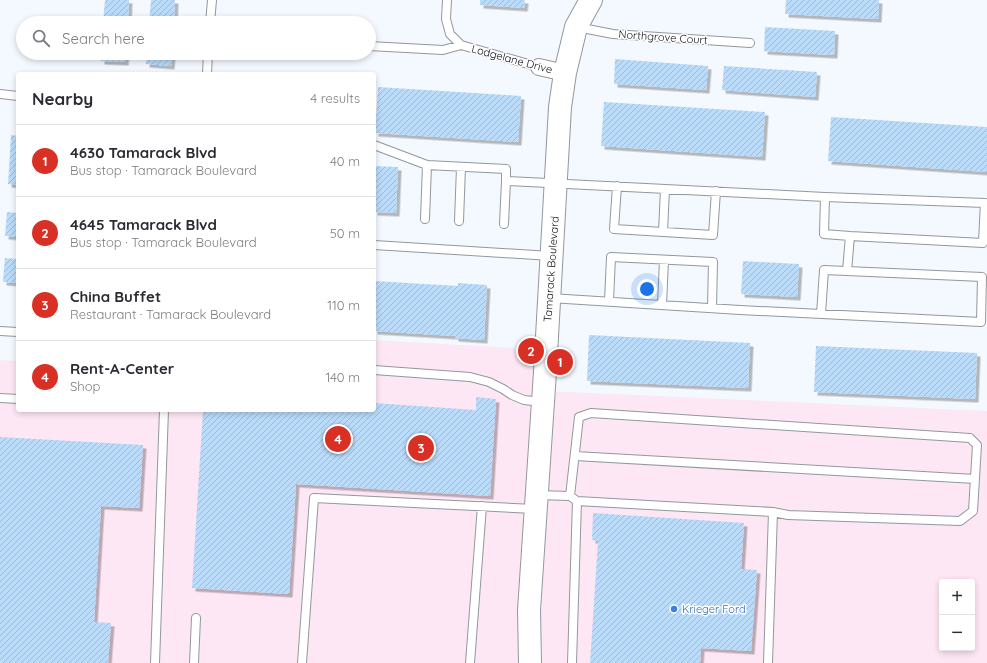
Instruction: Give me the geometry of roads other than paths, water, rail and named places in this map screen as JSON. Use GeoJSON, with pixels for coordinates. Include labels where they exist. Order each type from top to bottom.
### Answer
{"type":"FeatureCollection","features":[{"type":"Feature","properties":{"kind":"street","name":"Tamarack Boulevard"},"geometry":{"type":"LineString","coordinates":[[530,663],[529,610],[560,107],[565,72],[576,27],[591,0]]}},
{"type":"Feature","properties":{"kind":"street","name":"Lodgelane Drive"},"geometry":{"type":"LineString","coordinates":[[539,67],[565,72]]}},
{"type":"Feature","properties":{"kind":"lane"},"geometry":{"type":"LineString","coordinates":[[211,16],[212,0]]}},
{"type":"Feature","properties":{"kind":"lane","name":"Lodgelane Drive"},"geometry":{"type":"LineString","coordinates":[[447,0],[446,20],[450,34],[461,45],[539,67]]}},
{"type":"Feature","properties":{"kind":"lane","name":"Northgrove Court"},"geometry":{"type":"LineString","coordinates":[[576,27],[613,34],[750,43]]}},
{"type":"Feature","properties":{"kind":"lane"},"geometry":{"type":"LineString","coordinates":[[376,46],[443,50],[461,45]]}},
{"type":"Feature","properties":{"kind":"lane"},"geometry":{"type":"LineString","coordinates":[[207,72],[208,60]]}},
{"type":"Feature","properties":{"kind":"lane"},"geometry":{"type":"LineString","coordinates":[[0,94],[16,96]]}},
{"type":"Feature","properties":{"kind":"lane"},"geometry":{"type":"LineString","coordinates":[[376,146],[427,165],[506,169],[504,224]]}},
{"type":"Feature","properties":{"kind":"lane"},"geometry":{"type":"LineString","coordinates":[[425,219],[427,165]]}},
{"type":"Feature","properties":{"kind":"lane"},"geometry":{"type":"LineString","coordinates":[[459,221],[461,166]]}},
{"type":"Feature","properties":{"kind":"lane"},"geometry":{"type":"LineString","coordinates":[[506,181],[825,197],[985,203],[983,243],[824,234],[825,197]]}},
{"type":"Feature","properties":{"kind":"lane"},"geometry":{"type":"LineString","coordinates":[[617,186],[614,228],[713,235],[716,191]]}},
{"type":"Feature","properties":{"kind":"lane"},"geometry":{"type":"LineString","coordinates":[[663,232],[665,189]]}},
{"type":"Feature","properties":{"kind":"lane"},"geometry":{"type":"LineString","coordinates":[[848,271],[850,236]]}},
{"type":"Feature","properties":{"kind":"lane"},"geometry":{"type":"LineString","coordinates":[[376,245],[552,256]]}},
{"type":"Feature","properties":{"kind":"lane"},"geometry":{"type":"LineString","coordinates":[[609,301],[611,257],[713,262],[712,308]]}},
{"type":"Feature","properties":{"kind":"lane"},"geometry":{"type":"LineString","coordinates":[[662,305],[664,260]]}},
{"type":"Feature","properties":{"kind":"lane"},"geometry":{"type":"LineString","coordinates":[[549,298],[712,308],[821,314],[981,322],[982,277],[824,270],[821,314]]}},
{"type":"Feature","properties":{"kind":"lane"},"geometry":{"type":"LineString","coordinates":[[0,331],[16,332]]}},
{"type":"Feature","properties":{"kind":"lane"},"geometry":{"type":"LineString","coordinates":[[376,370],[470,377],[489,382],[503,389],[512,396],[524,400],[542,402]]}},
{"type":"Feature","properties":{"kind":"lane"},"geometry":{"type":"LineString","coordinates":[[0,398],[16,399]]}},
{"type":"Feature","properties":{"kind":"lane"},"geometry":{"type":"LineString","coordinates":[[155,663],[164,412]]}},
{"type":"Feature","properties":{"kind":"lane"},"geometry":{"type":"LineString","coordinates":[[302,663],[314,498],[482,506],[536,502],[570,496],[577,501],[773,512],[788,515],[960,521],[973,511],[977,445],[970,438],[591,413],[579,417],[570,496]]}},
{"type":"Feature","properties":{"kind":"lane"},"geometry":{"type":"LineString","coordinates":[[575,456],[975,479]]}},
{"type":"Feature","properties":{"kind":"lane"},"geometry":{"type":"LineString","coordinates":[[572,663],[577,501]]}},
{"type":"Feature","properties":{"kind":"lane"},"geometry":{"type":"LineString","coordinates":[[470,663],[482,506]]}},
{"type":"Feature","properties":{"kind":"lane"},"geometry":{"type":"LineString","coordinates":[[768,663],[773,512]]}},
{"type":"Feature","properties":{"kind":"lane"},"geometry":{"type":"LineString","coordinates":[[194,663],[196,618]]}},
{"type":"Feature","properties":{"kind":"place","name":"4645 Tamarack Blvd"},"geometry":{"type":"Point","coordinates":[531,351]}},
{"type":"Feature","properties":{"kind":"place","name":"4630 Tamarack Blvd"},"geometry":{"type":"Point","coordinates":[560,362]}},
{"type":"Feature","properties":{"kind":"place","name":"Rent-A-Center"},"geometry":{"type":"Point","coordinates":[338,439]}},
{"type":"Feature","properties":{"kind":"place","name":"China Buffet"},"geometry":{"type":"Point","coordinates":[421,448]}},
{"type":"Feature","properties":{"kind":"place","name":"Krieger Ford"},"geometry":{"type":"Point","coordinates":[674,609]}}]}
